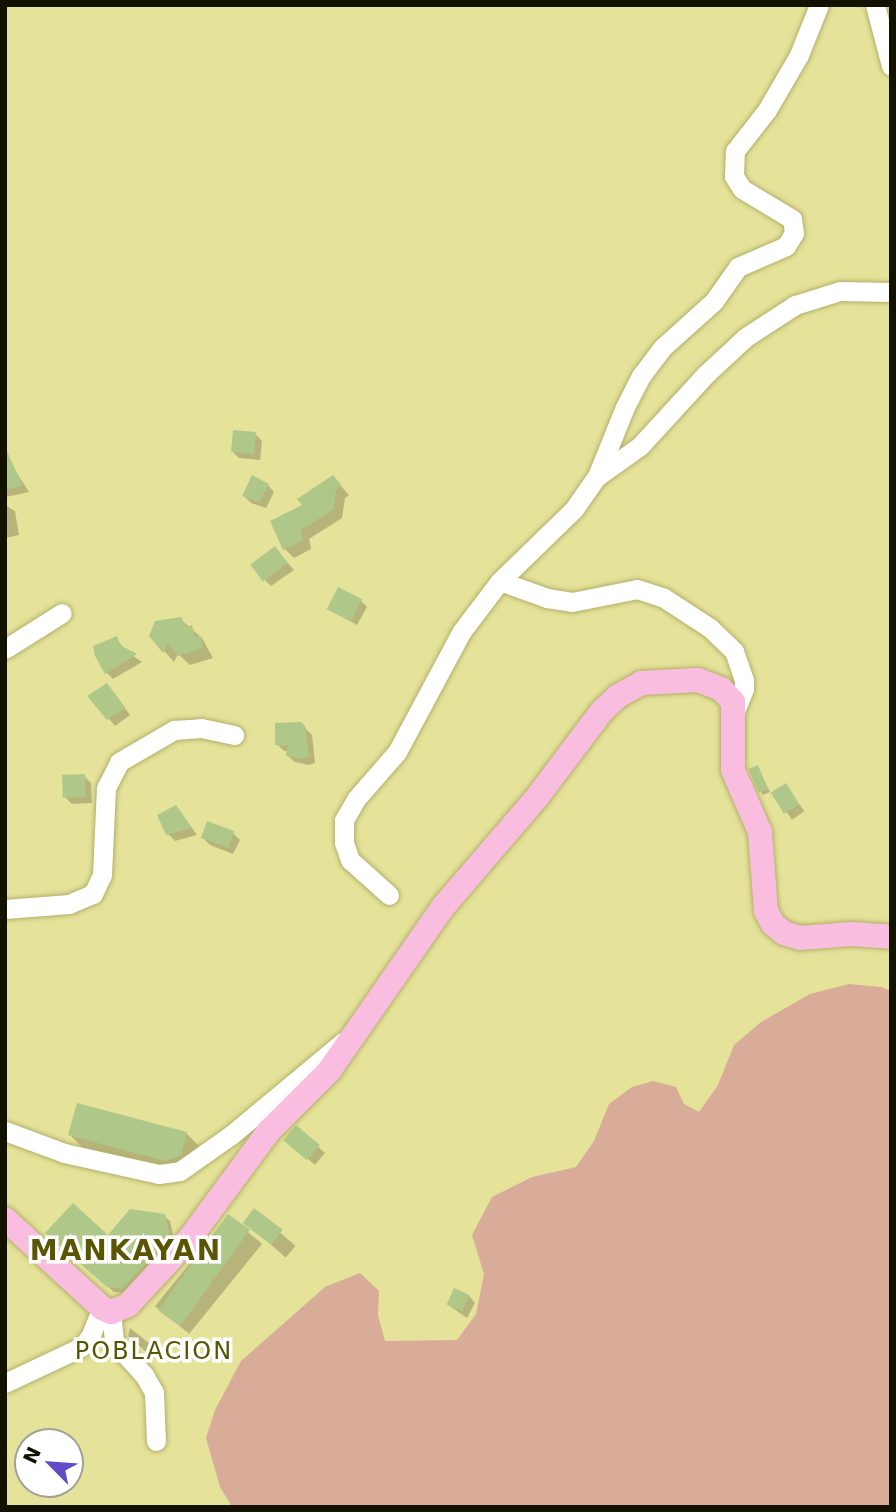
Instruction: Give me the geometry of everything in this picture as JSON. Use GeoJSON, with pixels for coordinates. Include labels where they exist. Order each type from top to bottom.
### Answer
{"type":"FeatureCollection","features":[{"type":"Feature","properties":{"kind":"main road"},"geometry":{"type":"LineString","coordinates":[[5,1219],[107,1310],[128,1305],[190,1238],[269,1131],[329,1070],[443,907],[538,796],[602,711],[618,696],[650,681],[698,680],[721,689],[733,702],[733,770],[760,832],[766,911],[773,924],[784,933],[800,938],[842,934],[891,937]]}},
{"type":"Feature","properties":{"kind":"street"},"geometry":{"type":"LineString","coordinates":[[389,895],[350,860],[344,843],[344,820],[356,799],[397,752],[462,631],[500,582],[574,509],[597,476],[625,407],[641,376],[663,346],[713,301],[738,267],[786,246],[794,233],[792,219],[742,189],[734,176],[735,152],[767,110],[799,55],[819,5]]}},
{"type":"Feature","properties":{"kind":"street"},"geometry":{"type":"LineString","coordinates":[[875,5],[891,66]]}},
{"type":"Feature","properties":{"kind":"street"},"geometry":{"type":"LineString","coordinates":[[597,476],[640,446],[706,374],[746,337],[795,305],[839,291],[891,292]]}},
{"type":"Feature","properties":{"kind":"street"},"geometry":{"type":"LineString","coordinates":[[500,582],[547,598],[572,602],[637,589],[664,597],[710,628],[734,651],[744,680],[744,689],[735,710]]}},
{"type":"Feature","properties":{"kind":"street"},"geometry":{"type":"LineString","coordinates":[[5,649],[62,613]]}},
{"type":"Feature","properties":{"kind":"street"},"geometry":{"type":"LineString","coordinates":[[5,909],[69,904],[93,894],[102,875],[106,788],[119,762],[174,730],[201,728],[234,735]]}},
{"type":"Feature","properties":{"kind":"street"},"geometry":{"type":"LineString","coordinates":[[5,1131],[64,1153],[159,1174],[180,1171],[231,1135],[360,1028]]}},
{"type":"Feature","properties":{"kind":"street"},"geometry":{"type":"LineString","coordinates":[[5,1383],[81,1347],[107,1310]]}},
{"type":"Feature","properties":{"kind":"street"},"geometry":{"type":"LineString","coordinates":[[107,1310],[114,1342],[144,1375],[154,1392],[156,1441]]}},
{"type":"Feature","properties":{"kind":"shaded area"},"geometry":{"type":"Polygon","coordinates":[[[849,984],[881,987],[891,991],[891,1507],[232,1507],[220,1487],[206,1438],[215,1410],[241,1361],[325,1287],[360,1273],[379,1291],[378,1315],[385,1341],[457,1340],[476,1314],[484,1274],[472,1235],[492,1197],[532,1177],[576,1167],[594,1141],[609,1104],[632,1087],[653,1081],[676,1087],[684,1104],[699,1112],[718,1085],[734,1045],[761,1022],[810,994],[849,984]]]}},
{"type":"Feature","properties":{"kind":"building"},"geometry":{"type":"Polygon","coordinates":[[[233,430],[256,432],[254,454],[231,452],[233,430]]]}},
{"type":"Feature","properties":{"kind":"building"},"geometry":{"type":"Polygon","coordinates":[[[5,447],[23,486],[5,489],[5,447]]]}},
{"type":"Feature","properties":{"kind":"building"},"geometry":{"type":"Polygon","coordinates":[[[252,475],[269,484],[259,502],[242,496],[252,475]]]}},
{"type":"Feature","properties":{"kind":"building"},"geometry":{"type":"Polygon","coordinates":[[[333,475],[342,486],[336,489],[334,509],[301,530],[303,540],[283,550],[270,521],[302,505],[297,499],[333,475]]]}},
{"type":"Feature","properties":{"kind":"building"},"geometry":{"type":"Polygon","coordinates":[[[275,546],[288,563],[263,581],[250,565],[275,546]]]}},
{"type":"Feature","properties":{"kind":"building"},"geometry":{"type":"Polygon","coordinates":[[[338,587],[362,599],[351,622],[327,609],[338,587]]]}},
{"type":"Feature","properties":{"kind":"building"},"geometry":{"type":"Polygon","coordinates":[[[181,617],[186,627],[192,625],[195,637],[200,636],[203,648],[178,656],[168,643],[163,653],[149,636],[155,621],[181,617]]]}},
{"type":"Feature","properties":{"kind":"building"},"geometry":{"type":"Polygon","coordinates":[[[117,636],[120,645],[137,654],[105,674],[95,656],[93,646],[117,636]]]}},
{"type":"Feature","properties":{"kind":"building"},"geometry":{"type":"Polygon","coordinates":[[[107,683],[125,708],[107,720],[87,696],[107,683]]]}},
{"type":"Feature","properties":{"kind":"building"},"geometry":{"type":"Polygon","coordinates":[[[301,722],[305,726],[309,756],[301,759],[286,756],[288,745],[275,745],[275,723],[301,722]]]}},
{"type":"Feature","properties":{"kind":"building"},"geometry":{"type":"Polygon","coordinates":[[[758,765],[768,789],[759,793],[749,769],[758,765]]]}},
{"type":"Feature","properties":{"kind":"building"},"geometry":{"type":"Polygon","coordinates":[[[85,774],[86,797],[63,798],[62,775],[85,774]]]}},
{"type":"Feature","properties":{"kind":"building"},"geometry":{"type":"Polygon","coordinates":[[[786,783],[799,804],[784,814],[771,793],[786,783]]]}},
{"type":"Feature","properties":{"kind":"building"},"geometry":{"type":"Polygon","coordinates":[[[176,805],[192,828],[166,835],[157,815],[176,805]]]}},
{"type":"Feature","properties":{"kind":"building"},"geometry":{"type":"Polygon","coordinates":[[[207,821],[234,831],[228,848],[201,838],[207,821]]]}},
{"type":"Feature","properties":{"kind":"building"},"geometry":{"type":"Polygon","coordinates":[[[77,1103],[187,1132],[181,1156],[165,1161],[68,1135],[77,1103]]]}},
{"type":"Feature","properties":{"kind":"building"},"geometry":{"type":"Polygon","coordinates":[[[296,1125],[320,1145],[307,1160],[283,1140],[296,1125]]]}},
{"type":"Feature","properties":{"kind":"building"},"geometry":{"type":"Polygon","coordinates":[[[73,1203],[108,1235],[130,1209],[165,1214],[170,1237],[123,1289],[107,1287],[45,1233],[73,1203]]]}},
{"type":"Feature","properties":{"kind":"building"},"geometry":{"type":"Polygon","coordinates":[[[254,1208],[283,1230],[271,1245],[243,1223],[254,1208]]]}},
{"type":"Feature","properties":{"kind":"building"},"geometry":{"type":"Polygon","coordinates":[[[228,1214],[250,1230],[180,1326],[158,1310],[228,1214]]]}},
{"type":"Feature","properties":{"kind":"building"},"geometry":{"type":"Polygon","coordinates":[[[454,1288],[470,1295],[462,1311],[447,1304],[454,1288]]]}},
{"type":"Feature","properties":{"kind":"district","name":"MANKAYAN"},"geometry":{"type":"Point","coordinates":[126,1251]}},
{"type":"Feature","properties":{"kind":"district","name":"POBLACION"},"geometry":{"type":"Point","coordinates":[154,1352]}}]}
